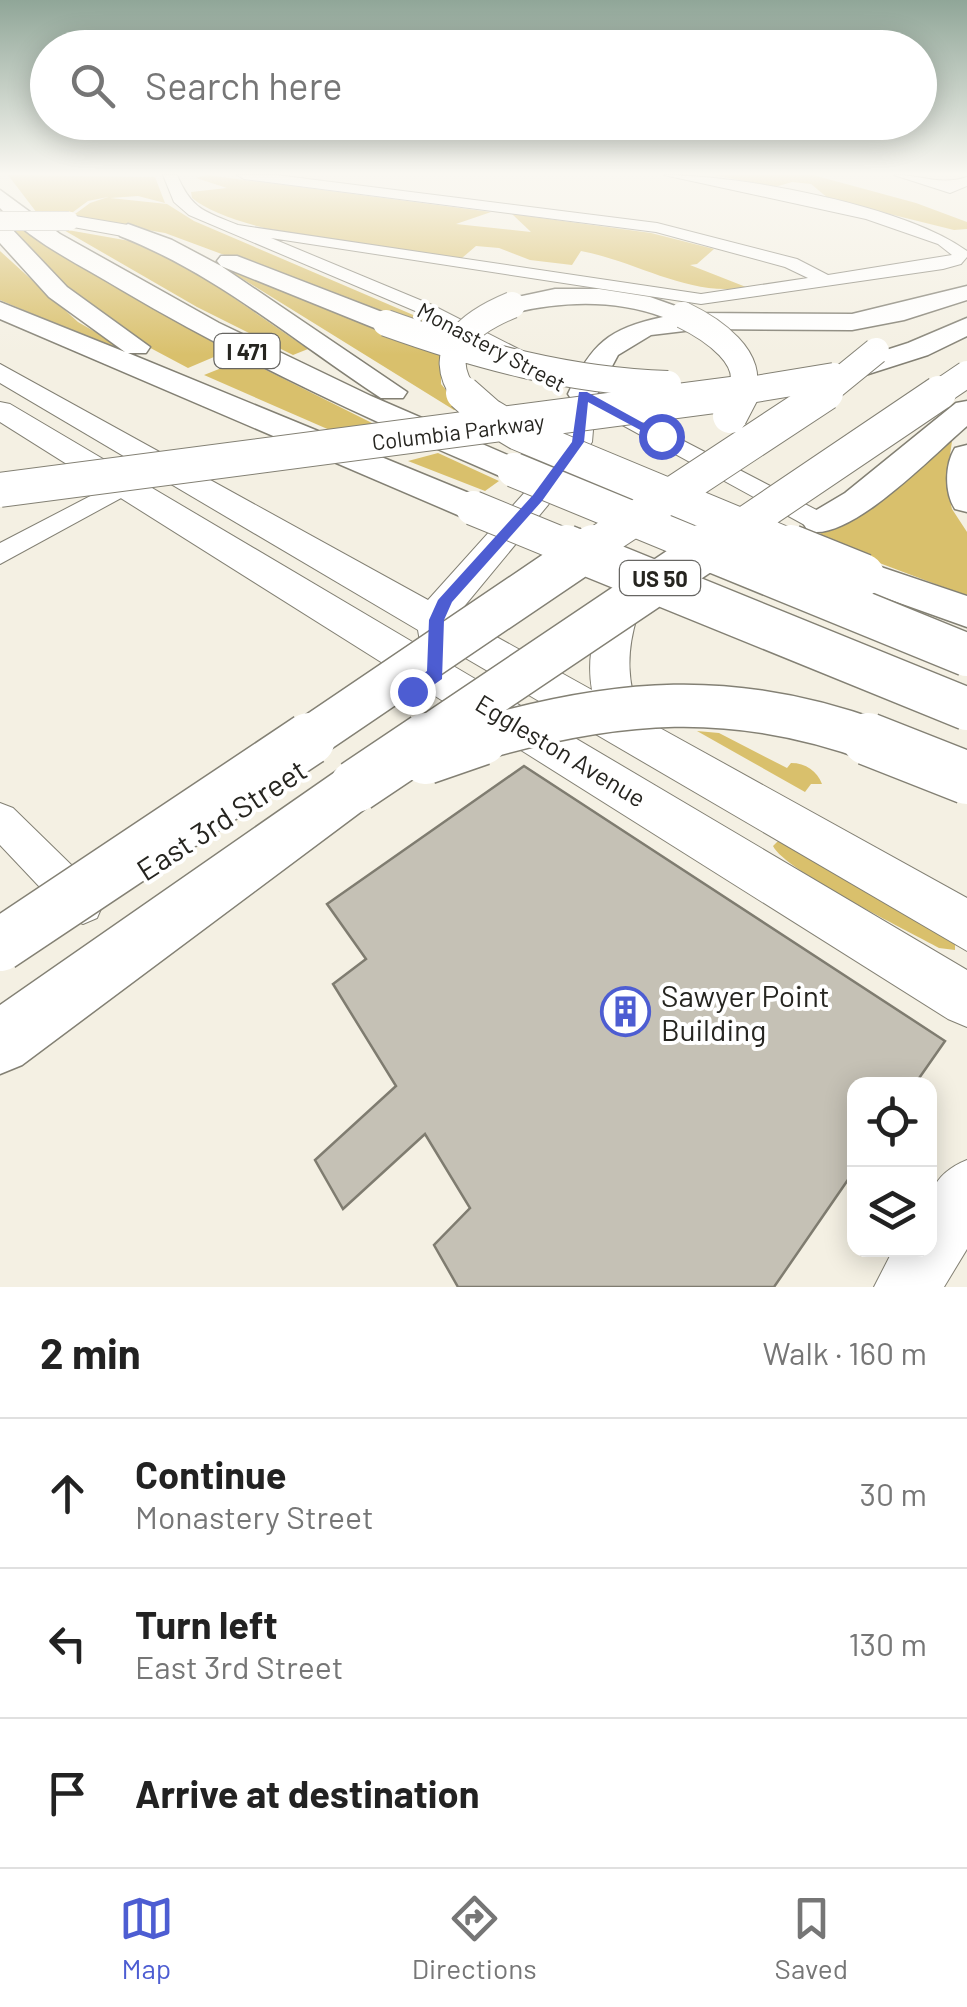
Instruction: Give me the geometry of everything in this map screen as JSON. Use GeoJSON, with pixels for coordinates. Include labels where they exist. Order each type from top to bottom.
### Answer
{"type":"FeatureCollection","features":[{"type":"Feature","properties":{"kind":"highway"},"geometry":{"type":"LineString","coordinates":[[5,235],[58,292],[100,325],[196,381],[354,459]]}},
{"type":"Feature","properties":{"kind":"highway","name":"I 471"},"geometry":{"type":"LineString","coordinates":[[47,235],[255,355],[368,409],[967,655]]}},
{"type":"Feature","properties":{"kind":"highway"},"geometry":{"type":"LineString","coordinates":[[137,235],[218,272],[342,362],[460,432],[514,470]]}},
{"type":"Feature","properties":{"kind":"highway"},"geometry":{"type":"LineString","coordinates":[[147,235],[179,242],[467,353],[557,374],[615,381],[706,384],[834,376]]}},
{"type":"Feature","properties":{"kind":"highway"},"geometry":{"type":"LineString","coordinates":[[507,350],[535,358],[567,359],[612,345],[634,333],[673,324],[873,319],[966,292]]}},
{"type":"Feature","properties":{"kind":"highway","name":"US 50"},"geometry":{"type":"LineString","coordinates":[[0,945],[661,498],[833,390],[901,329],[966,292]]}},
{"type":"Feature","properties":{"kind":"highway"},"geometry":{"type":"LineString","coordinates":[[661,498],[725,422],[745,386],[734,350],[688,307],[596,296],[548,298],[512,305],[473,324],[457,343],[451,358],[459,388],[486,413],[616,476],[967,612]]}},
{"type":"Feature","properties":{"kind":"highway","name":"I 471"},"geometry":{"type":"LineString","coordinates":[[0,310],[967,710]]}},
{"type":"Feature","properties":{"kind":"highway","name":"Columbia Parkway"},"geometry":{"type":"LineString","coordinates":[[0,490],[774,388],[834,376],[918,348],[967,326]]}},
{"type":"Feature","properties":{"kind":"highway"},"geometry":{"type":"LineString","coordinates":[[583,394],[594,367],[612,345]]}},
{"type":"Feature","properties":{"kind":"highway","name":"US 50"},"geometry":{"type":"LineString","coordinates":[[0,1043],[356,786],[967,374]]}},
{"type":"Feature","properties":{"kind":"highway"},"geometry":{"type":"LineString","coordinates":[[820,523],[857,501],[967,410]]}},
{"type":"Feature","properties":{"kind":"highway"},"geometry":{"type":"LineString","coordinates":[[356,786],[458,746],[595,709],[711,703],[814,720],[967,778]]}},
{"type":"Feature","properties":{"kind":"main road","name":"Eggleston Avenue"},"geometry":{"type":"LineString","coordinates":[[0,372],[967,926]]}},
{"type":"Feature","properties":{"kind":"main road"},"geometry":{"type":"LineString","coordinates":[[436,674],[436,620],[446,600],[538,498],[578,442],[583,394]]}},
{"type":"Feature","properties":{"kind":"main road","name":"Eggleston Avenue"},"geometry":{"type":"LineString","coordinates":[[0,410],[967,1000]]}},
{"type":"Feature","properties":{"kind":"main road","name":"East 3rd Street"},"geometry":{"type":"LineString","coordinates":[[436,674],[504,660],[619,618],[820,523]]}},
{"type":"Feature","properties":{"kind":"main road"},"geometry":{"type":"LineString","coordinates":[[619,618],[606,651],[614,700],[626,732]]}},
{"type":"Feature","properties":{"kind":"main road"},"geometry":{"type":"LineString","coordinates":[[907,1287],[967,1191]]}},
{"type":"Feature","properties":{"kind":"street","name":"Monastery Street"},"geometry":{"type":"LineString","coordinates":[[252,235],[426,309],[507,350],[820,523]]}},
{"type":"Feature","properties":{"kind":"street"},"geometry":{"type":"LineString","coordinates":[[259,235],[688,307],[824,280],[955,262],[961,254],[942,239],[929,235]]}},
{"type":"Feature","properties":{"kind":"street"},"geometry":{"type":"LineString","coordinates":[[683,235],[791,263],[824,280]]}},
{"type":"Feature","properties":{"kind":"street"},"geometry":{"type":"LineString","coordinates":[[0,555],[126,486]]}},
{"type":"Feature","properties":{"kind":"street","name":"East 3rd Street"},"geometry":{"type":"LineString","coordinates":[[0,954],[252,802],[436,674]]}},
{"type":"Feature","properties":{"kind":"street"},"geometry":{"type":"LineString","coordinates":[[0,820],[85,906]]}},
{"type":"Feature","properties":{"kind":"shaded area"},"geometry":{"type":"Polygon","coordinates":[[[16,235],[33,235],[228,351],[188,368],[126,335],[67,290],[16,235]]]}},
{"type":"Feature","properties":{"kind":"shaded area"},"geometry":{"type":"Polygon","coordinates":[[[72,235],[130,241],[174,257],[308,349],[293,355],[197,307],[72,235]]]}},
{"type":"Feature","properties":{"kind":"shaded area"},"geometry":{"type":"Polygon","coordinates":[[[171,235],[227,235],[453,332],[451,339],[171,235]]]}},
{"type":"Feature","properties":{"kind":"shaded area"},"geometry":{"type":"Polygon","coordinates":[[[296,235],[659,235],[714,249],[697,264],[690,265],[746,287],[725,289],[684,283],[581,251],[572,265],[530,260],[499,248],[476,246],[462,258],[296,235]]]}},
{"type":"Feature","properties":{"kind":"shaded area"},"geometry":{"type":"Polygon","coordinates":[[[0,251],[78,322],[132,353],[128,355],[0,300],[0,251]]]}},
{"type":"Feature","properties":{"kind":"shaded area"},"geometry":{"type":"Polygon","coordinates":[[[212,260],[441,353],[441,384],[462,409],[454,410],[212,260]]]}},
{"type":"Feature","properties":{"kind":"shaded area"},"geometry":{"type":"Polygon","coordinates":[[[244,359],[374,424],[332,431],[204,375],[244,359]]]}},
{"type":"Feature","properties":{"kind":"shaded area"},"geometry":{"type":"Polygon","coordinates":[[[947,440],[952,441],[946,484],[952,509],[967,532],[967,596],[813,538],[865,507],[947,440]]]}},
{"type":"Feature","properties":{"kind":"shaded area"},"geometry":{"type":"Polygon","coordinates":[[[438,453],[499,481],[485,491],[408,461],[438,453]]]}},
{"type":"Feature","properties":{"kind":"shaded area"},"geometry":{"type":"Polygon","coordinates":[[[697,731],[719,733],[787,768],[791,763],[806,766],[822,784],[811,784],[805,792],[697,731]]]}},
{"type":"Feature","properties":{"kind":"shaded area"},"geometry":{"type":"Polygon","coordinates":[[[780,839],[955,941],[955,950],[939,948],[823,885],[782,857],[773,846],[780,839]]]}},
{"type":"Feature","properties":{"kind":"building","name":"Sawyer Point Building"},"geometry":{"type":"Polygon","coordinates":[[[524,766],[945,1041],[920,1077],[847,1077],[847,1181],[774,1287],[458,1287],[434,1245],[470,1208],[425,1134],[343,1209],[315,1160],[396,1086],[333,984],[366,959],[327,904],[524,766]]]}},
{"type":"Feature","properties":{"kind":"place","name":"Sawyer Point Building"},"geometry":{"type":"Point","coordinates":[626,1012]}},
{"type":"Feature","properties":{"kind":"route"},"geometry":{"type":"LineString","coordinates":[[412,691],[436,674],[436,620],[446,600],[538,498],[578,442],[584,419],[583,394],[661,436]]}}]}
